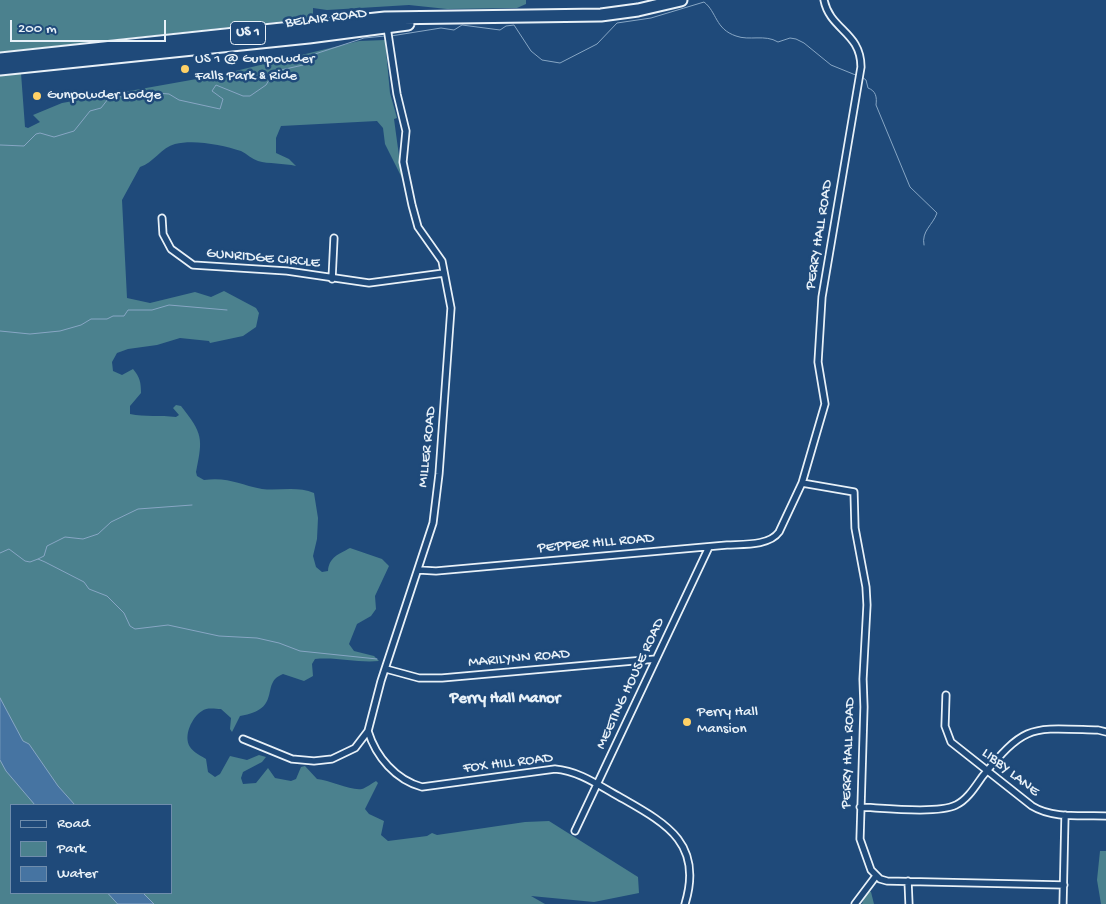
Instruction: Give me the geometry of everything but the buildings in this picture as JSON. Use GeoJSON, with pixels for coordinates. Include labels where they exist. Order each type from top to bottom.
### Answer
{"type":"FeatureCollection","features":[{"type":"Feature","properties":{"kind":"highway","name":"BELAIR ROAD"},"geometry":{"type":"LineString","coordinates":[[0,59],[16,62],[387,29],[426,16],[447,18],[592,15],[638,10],[681,0]]}},
{"type":"Feature","properties":{"kind":"highway","name":"BELAIR ROAD"},"geometry":{"type":"LineString","coordinates":[[0,69],[16,62]]}},
{"type":"Feature","properties":{"kind":"street","name":"PERRY HALL ROAD"},"geometry":{"type":"LineString","coordinates":[[775,538],[783,526],[802,484],[825,404],[818,362],[823,296],[860,77],[858,48],[851,36],[830,16],[824,0]]}},
{"type":"Feature","properties":{"kind":"street","name":"MILLER ROAD"},"geometry":{"type":"LineString","coordinates":[[242,739],[292,759],[322,762],[342,756],[355,748],[368,731],[433,523],[439,474],[451,308],[444,273],[437,252],[422,234],[415,220],[404,170],[406,131],[397,94],[387,29]]}},
{"type":"Feature","properties":{"kind":"street","name":"GUNRIDGE CIRCLE"},"geometry":{"type":"LineString","coordinates":[[162,218],[163,234],[171,249],[193,265],[287,271],[369,283],[444,273]]}},
{"type":"Feature","properties":{"kind":"street","name":"GUNRIDGE CIRCLE"},"geometry":{"type":"LineString","coordinates":[[332,279],[334,238]]}},
{"type":"Feature","properties":{"kind":"street","name":"PERRY HALL ROAD"},"geometry":{"type":"LineString","coordinates":[[802,484],[854,492],[855,528],[866,587],[867,605],[863,679],[864,707],[860,840],[871,870],[876,876]]}},
{"type":"Feature","properties":{"kind":"street","name":"PEPPER HILL ROAD"},"geometry":{"type":"LineString","coordinates":[[419,570],[436,571],[708,547],[768,541],[775,538]]}},
{"type":"Feature","properties":{"kind":"street","name":"MEETING HOUSE ROAD"},"geometry":{"type":"LineString","coordinates":[[575,831],[708,547]]}},
{"type":"Feature","properties":{"kind":"street","name":"MARILYNN ROAD"},"geometry":{"type":"LineString","coordinates":[[386,669],[407,676],[429,679],[656,658]]}},
{"type":"Feature","properties":{"kind":"street","name":"LIBBY LANE"},"geometry":{"type":"LineString","coordinates":[[946,695],[945,726],[948,737],[955,746],[1041,812],[1065,815],[1106,816]]}},
{"type":"Feature","properties":{"kind":"street"},"geometry":{"type":"LineString","coordinates":[[860,807],[936,809],[951,807],[961,802],[1010,744],[1027,733],[1054,728],[1106,732]]}},
{"type":"Feature","properties":{"kind":"street","name":"FOX HILL ROAD"},"geometry":{"type":"LineString","coordinates":[[368,731],[374,746],[390,768],[406,781],[422,787],[555,769],[575,773],[598,784],[659,820],[678,837],[685,850],[690,870],[690,885],[685,904]]}},
{"type":"Feature","properties":{"kind":"street"},"geometry":{"type":"LineString","coordinates":[[1064,904],[1065,815]]}},
{"type":"Feature","properties":{"kind":"street"},"geometry":{"type":"LineString","coordinates":[[855,904],[876,876],[887,881],[1064,885]]}},
{"type":"Feature","properties":{"kind":"street"},"geometry":{"type":"LineString","coordinates":[[908,881],[909,904]]}},
{"type":"Feature","properties":{"kind":"green space"},"geometry":{"type":"Polygon","coordinates":[[[0,0],[526,0],[526,4],[517,8],[447,9],[409,5],[327,10],[313,8],[313,18],[0,52],[0,0]]]}},
{"type":"Feature","properties":{"kind":"green space"},"geometry":{"type":"Polygon","coordinates":[[[385,40],[390,93],[397,118],[394,119],[402,178],[385,144],[383,128],[377,121],[281,126],[276,138],[276,153],[289,159],[296,166],[266,163],[258,161],[241,151],[199,142],[175,144],[166,148],[140,167],[122,200],[127,298],[150,303],[195,292],[211,297],[224,291],[256,308],[259,313],[256,327],[243,336],[210,343],[209,341],[180,338],[157,345],[128,349],[117,353],[112,362],[113,371],[122,375],[133,369],[137,375],[141,393],[130,406],[130,414],[176,417],[179,415],[173,408],[176,405],[181,406],[194,423],[199,437],[200,451],[197,476],[204,480],[213,479],[234,482],[262,489],[295,489],[314,493],[318,518],[317,539],[313,556],[316,567],[322,572],[328,571],[330,562],[335,556],[350,548],[382,559],[389,566],[375,596],[376,609],[371,616],[357,624],[349,644],[354,651],[374,656],[379,661],[315,659],[312,664],[313,676],[304,681],[283,674],[276,678],[272,683],[267,702],[262,708],[253,713],[240,716],[232,732],[230,729],[231,718],[221,709],[202,711],[192,722],[188,732],[190,747],[206,759],[208,772],[215,777],[220,774],[230,756],[247,760],[259,755],[266,757],[262,762],[243,772],[241,778],[243,784],[256,783],[268,768],[275,778],[291,781],[296,779],[301,767],[305,766],[317,779],[352,788],[362,789],[376,781],[378,783],[365,809],[369,814],[384,821],[381,835],[388,841],[427,836],[432,833],[437,835],[525,822],[549,821],[638,877],[639,893],[594,902],[531,896],[545,904],[0,904],[0,75],[21,73],[25,127],[28,128],[40,122],[33,115],[62,103],[219,75],[359,41],[385,40]]]}},
{"type":"Feature","properties":{"kind":"green space"},"geometry":{"type":"Polygon","coordinates":[[[1100,851],[1106,851],[1106,904],[1101,904],[1097,880],[1100,851]]]}},
{"type":"Feature","properties":{"kind":"green space"},"geometry":{"type":"Polygon","coordinates":[[[867,890],[871,892],[874,904],[862,904],[867,890]]]}},
{"type":"Feature","properties":{"kind":"water"},"geometry":{"type":"Polygon","coordinates":[[[0,698],[23,741],[29,744],[58,786],[74,804],[34,804],[6,771],[0,760],[0,698]]]}},
{"type":"Feature","properties":{"kind":"water"},"geometry":{"type":"Polygon","coordinates":[[[109,894],[144,894],[154,904],[118,904],[109,894]]]}},
{"type":"Feature","properties":{"kind":"waterway"},"geometry":{"type":"LineString","coordinates":[[391,36],[441,28],[454,30],[462,25],[500,30],[506,26],[514,25],[531,51],[542,60],[560,63],[597,44],[617,23],[651,18],[704,2],[720,25],[729,33],[741,37],[768,38],[778,42],[790,38],[796,39],[804,43],[831,65],[858,76]]}},
{"type":"Feature","properties":{"kind":"waterway"},"geometry":{"type":"LineString","coordinates":[[0,145],[24,146],[36,134],[40,133],[54,137],[74,131],[90,111],[101,108],[108,99],[116,96],[134,99],[157,93],[169,94],[179,100],[220,109],[223,99],[212,91],[216,85],[243,96],[250,96],[266,85],[271,77],[281,70],[303,65],[315,54],[364,38],[385,36]]}},
{"type":"Feature","properties":{"kind":"waterway"},"geometry":{"type":"LineString","coordinates":[[862,77],[866,80],[868,88],[875,95],[876,105],[910,187],[937,213],[924,236],[924,245]]}},
{"type":"Feature","properties":{"kind":"waterway"},"geometry":{"type":"LineString","coordinates":[[0,331],[30,334],[60,331],[81,325],[91,319],[124,316],[128,310],[152,310],[169,305],[227,310]]}},
{"type":"Feature","properties":{"kind":"waterway"},"geometry":{"type":"LineString","coordinates":[[38,559],[44,556],[47,546],[65,537],[83,539],[98,534],[111,522],[138,509],[192,505]]}},
{"type":"Feature","properties":{"kind":"waterway"},"geometry":{"type":"LineString","coordinates":[[0,553],[9,549],[25,561],[30,562],[38,559],[84,582],[89,589],[107,596],[124,613],[130,626],[135,629],[168,625],[219,636],[257,638],[279,643],[300,651],[377,659]]}},
{"type":"Feature","properties":{"kind":"place","name":"US 1 @ Gunpowder Falls Park & Ride"},"geometry":{"type":"Point","coordinates":[185,69]}},
{"type":"Feature","properties":{"kind":"place","name":"Gunpowder Lodge"},"geometry":{"type":"Point","coordinates":[37,96]}},
{"type":"Feature","properties":{"kind":"place","name":"Perry Hall Mansion"},"geometry":{"type":"Point","coordinates":[687,722]}},
{"type":"Feature","properties":{"kind":"district","name":"Perry Hall Manor"},"geometry":{"type":"Point","coordinates":[505,700]}}]}
